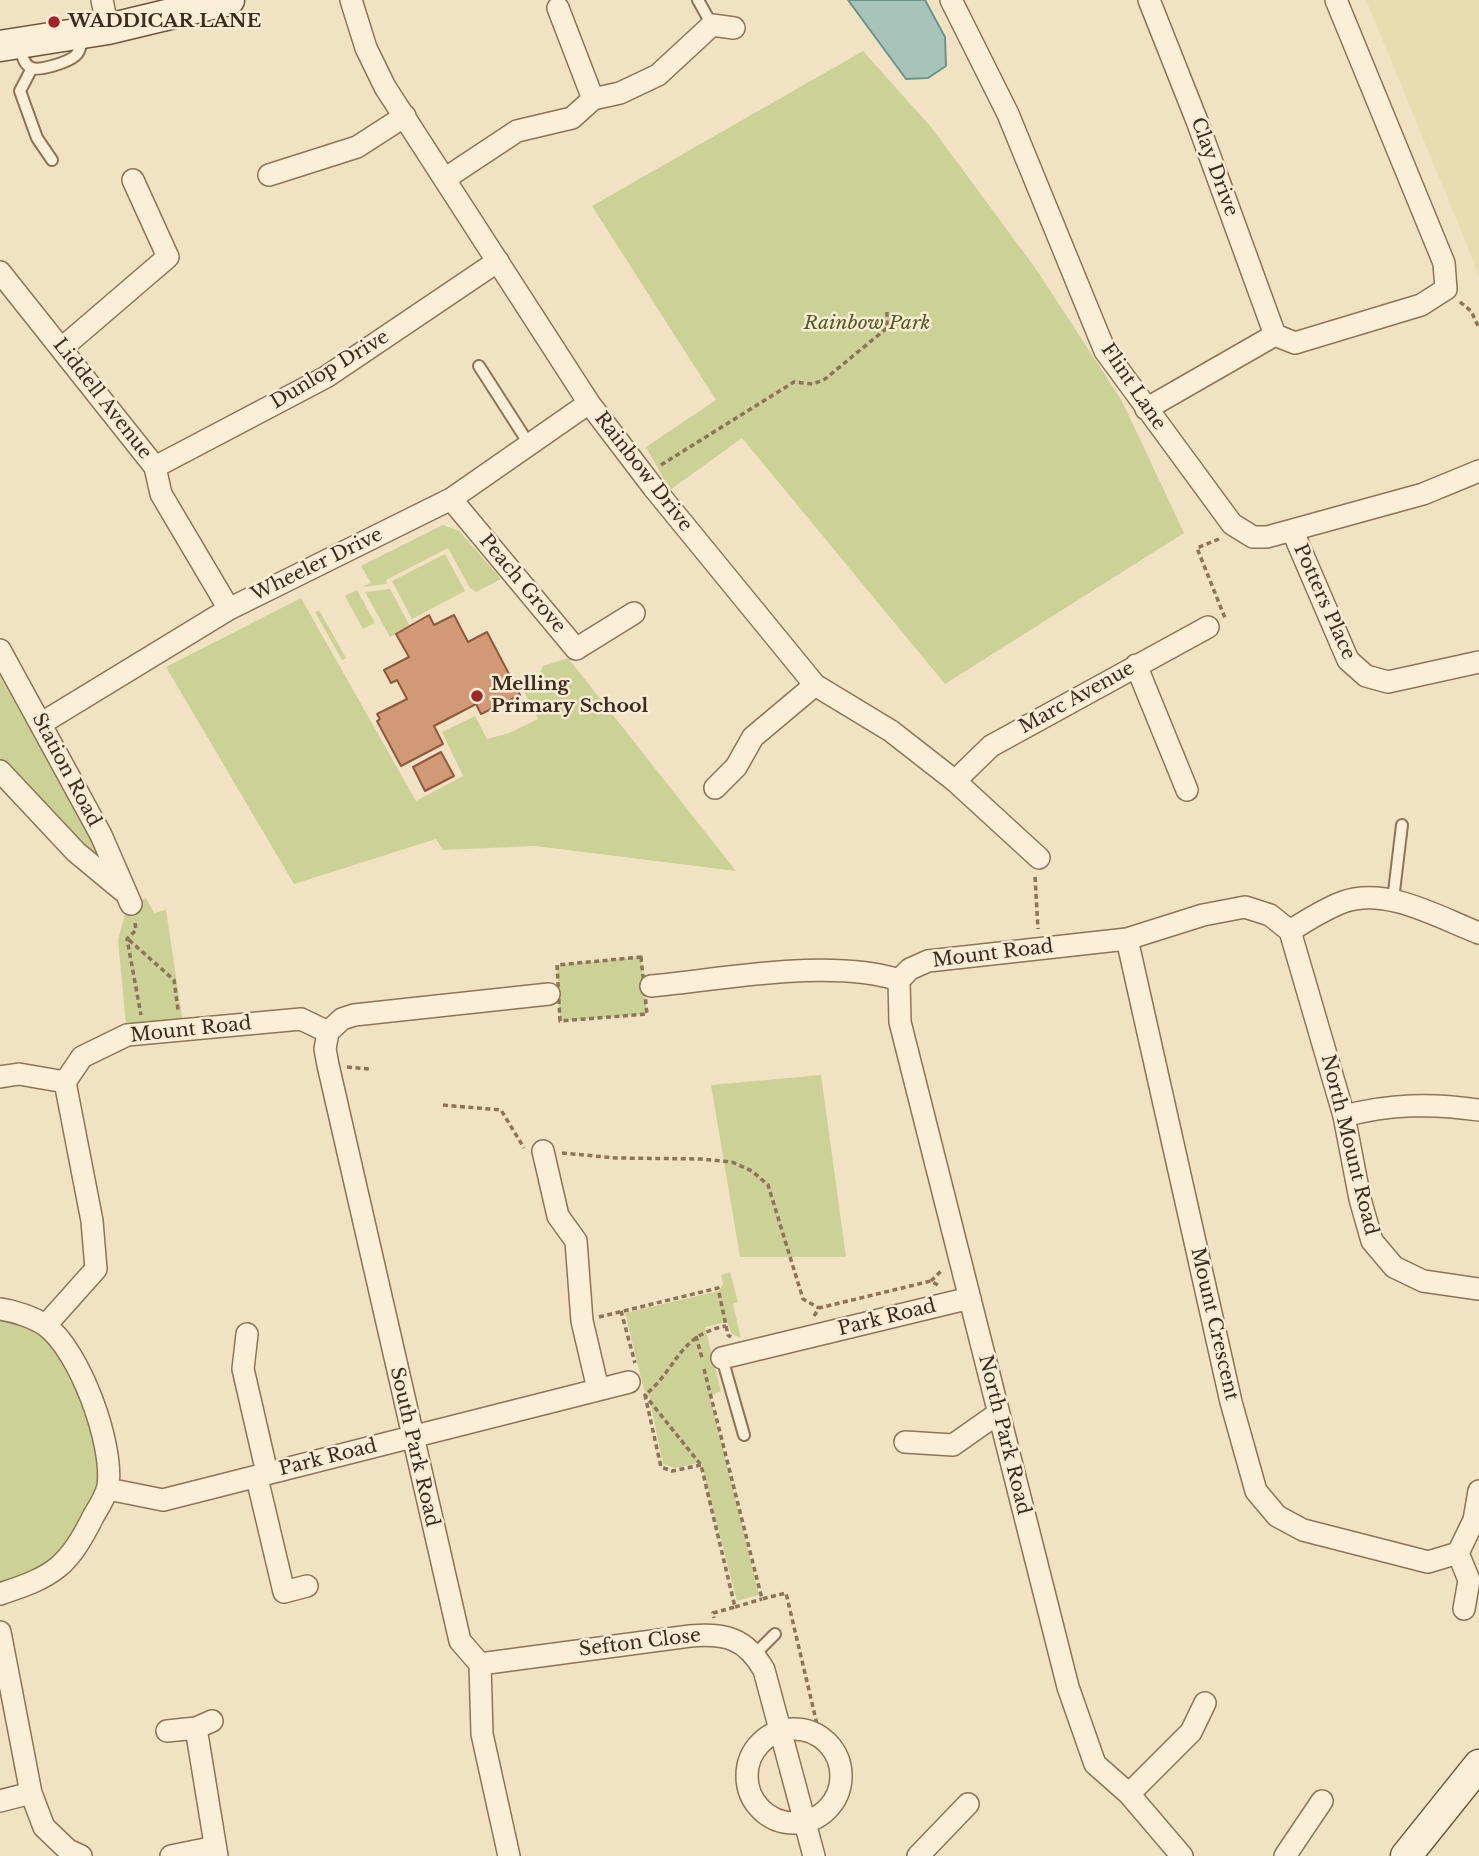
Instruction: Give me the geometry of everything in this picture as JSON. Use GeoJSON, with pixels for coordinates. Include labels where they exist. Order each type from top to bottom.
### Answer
{"type":"FeatureCollection","features":[{"type":"Feature","properties":{"kind":"street"},"geometry":{"type":"LineString","coordinates":[[95,31],[102,0]]}},
{"type":"Feature","properties":{"kind":"street"},"geometry":{"type":"LineString","coordinates":[[17,52],[229,0]]}},
{"type":"Feature","properties":{"kind":"street","name":"Rainbow Drive"},"geometry":{"type":"LineString","coordinates":[[351,0],[366,48],[385,87],[589,403],[644,475],[815,685],[891,731],[955,781],[1036,856]]}},
{"type":"Feature","properties":{"kind":"street","name":"Flint Lane"},"geometry":{"type":"LineString","coordinates":[[951,0],[1008,114],[1105,351],[1232,524],[1241,531]]}},
{"type":"Feature","properties":{"kind":"street","name":"Clay Drive"},"geometry":{"type":"LineString","coordinates":[[1149,0],[1197,121],[1275,335]]}},
{"type":"Feature","properties":{"kind":"street"},"geometry":{"type":"LineString","coordinates":[[1146,409],[1275,335],[1295,343],[1422,305],[1446,289],[1444,263],[1336,0]]}},
{"type":"Feature","properties":{"kind":"street"},"geometry":{"type":"LineString","coordinates":[[558,8],[593,99]]}},
{"type":"Feature","properties":{"kind":"street"},"geometry":{"type":"LineString","coordinates":[[446,178],[517,131],[572,118],[593,99],[620,93],[658,75],[712,25],[734,28]]}},
{"type":"Feature","properties":{"kind":"street"},"geometry":{"type":"LineString","coordinates":[[269,175],[357,147],[405,116]]}},
{"type":"Feature","properties":{"kind":"street"},"geometry":{"type":"LineString","coordinates":[[62,348],[168,257],[133,180]]}},
{"type":"Feature","properties":{"kind":"street","name":"Dunlop Drive"},"geometry":{"type":"LineString","coordinates":[[155,467],[326,377],[498,261]]}},
{"type":"Feature","properties":{"kind":"street","name":"Liddell Avenue"},"geometry":{"type":"LineString","coordinates":[[0,272],[155,467],[161,494],[229,609]]}},
{"type":"Feature","properties":{"kind":"street","name":"Wheeler Drive"},"geometry":{"type":"LineString","coordinates":[[42,723],[229,609],[451,499],[589,403]]}},
{"type":"Feature","properties":{"kind":"street"},"geometry":{"type":"LineString","coordinates":[[1241,531],[1253,537],[1293,532],[1423,494],[1479,471]]}},
{"type":"Feature","properties":{"kind":"street","name":"Peach Grove"},"geometry":{"type":"LineString","coordinates":[[451,499],[576,649],[634,612]]}},
{"type":"Feature","properties":{"kind":"street","name":"Potters Place"},"geometry":{"type":"LineString","coordinates":[[1293,532],[1348,660],[1366,676],[1388,682],[1479,662]]}},
{"type":"Feature","properties":{"kind":"street","name":"Marc Avenue"},"geometry":{"type":"LineString","coordinates":[[955,781],[991,746],[1208,627]]}},
{"type":"Feature","properties":{"kind":"street","name":"Station Road"},"geometry":{"type":"LineString","coordinates":[[0,650],[101,835],[128,898]]}},
{"type":"Feature","properties":{"kind":"street"},"geometry":{"type":"LineString","coordinates":[[1136,665],[1187,790]]}},
{"type":"Feature","properties":{"kind":"street"},"geometry":{"type":"LineString","coordinates":[[716,788],[736,767],[753,737],[815,685]]}},
{"type":"Feature","properties":{"kind":"street","name":"Station Road"},"geometry":{"type":"LineString","coordinates":[[0,771],[76,852],[128,898]]}},
{"type":"Feature","properties":{"kind":"street"},"geometry":{"type":"LineString","coordinates":[[76,852],[101,835]]}},
{"type":"Feature","properties":{"kind":"street"},"geometry":{"type":"LineString","coordinates":[[1290,931],[1346,901],[1393,900],[1479,933]]}},
{"type":"Feature","properties":{"kind":"street","name":"Mount Road"},"geometry":{"type":"LineString","coordinates":[[900,980],[909,969],[928,961],[1127,939],[1203,915],[1245,907],[1270,915],[1290,931]]}},
{"type":"Feature","properties":{"kind":"street","name":"North Mount Road"},"geometry":{"type":"LineString","coordinates":[[1290,931],[1344,1116],[1360,1199],[1372,1241],[1394,1267],[1423,1281],[1479,1289]]}},
{"type":"Feature","properties":{"kind":"street","name":"Mount Crescent"},"geometry":{"type":"LineString","coordinates":[[1127,939],[1231,1402],[1256,1491],[1277,1516],[1303,1530],[1428,1562],[1458,1553]]}},
{"type":"Feature","properties":{"kind":"street"},"geometry":{"type":"LineString","coordinates":[[651,986],[836,969],[873,972],[900,980]]}},
{"type":"Feature","properties":{"kind":"street","name":"North Park Road"},"geometry":{"type":"LineString","coordinates":[[900,980],[900,1022],[1068,1687],[1095,1764],[1129,1794],[1182,1856]]}},
{"type":"Feature","properties":{"kind":"street"},"geometry":{"type":"LineString","coordinates":[[328,1032],[342,1019],[354,1015],[549,994]]}},
{"type":"Feature","properties":{"kind":"street","name":"Mount Road"},"geometry":{"type":"LineString","coordinates":[[65,1082],[82,1057],[103,1044],[127,1035],[301,1019],[328,1032]]}},
{"type":"Feature","properties":{"kind":"street","name":"South Park Road"},"geometry":{"type":"LineString","coordinates":[[328,1032],[325,1049],[328,1065],[411,1437],[460,1641],[480,1664]]}},
{"type":"Feature","properties":{"kind":"street"},"geometry":{"type":"LineString","coordinates":[[0,1077],[19,1074],[65,1082],[92,1222],[96,1269],[46,1325]]}},
{"type":"Feature","properties":{"kind":"street"},"geometry":{"type":"LineString","coordinates":[[1344,1116],[1383,1105],[1409,1104],[1479,1110]]}},
{"type":"Feature","properties":{"kind":"street"},"geometry":{"type":"LineString","coordinates":[[543,1151],[558,1216],[576,1241],[582,1321],[598,1389]]}},
{"type":"Feature","properties":{"kind":"street","name":"Park Road"},"geometry":{"type":"LineString","coordinates":[[723,1358],[970,1298]]}},
{"type":"Feature","properties":{"kind":"street"},"geometry":{"type":"LineString","coordinates":[[0,1309],[46,1325],[73,1358],[87,1389],[108,1466],[108,1489],[76,1551],[42,1581],[0,1594]]}},
{"type":"Feature","properties":{"kind":"street"},"geometry":{"type":"LineString","coordinates":[[247,1334],[243,1369],[284,1592],[307,1586]]}},
{"type":"Feature","properties":{"kind":"street","name":"Park Road"},"geometry":{"type":"LineString","coordinates":[[108,1489],[163,1500],[598,1389],[638,1384]]}},
{"type":"Feature","properties":{"kind":"street"},"geometry":{"type":"LineString","coordinates":[[905,1442],[953,1445],[997,1414]]}},
{"type":"Feature","properties":{"kind":"street"},"geometry":{"type":"LineString","coordinates":[[1464,1609],[1469,1580],[1458,1553],[1474,1520],[1479,1491]]}},
{"type":"Feature","properties":{"kind":"street"},"geometry":{"type":"LineString","coordinates":[[0,1632],[30,1793],[44,1827],[68,1850],[81,1856]]}},
{"type":"Feature","properties":{"kind":"street","name":"Sefton Close"},"geometry":{"type":"LineString","coordinates":[[480,1664],[718,1634],[737,1639],[755,1654]]}},
{"type":"Feature","properties":{"kind":"street"},"geometry":{"type":"LineString","coordinates":[[755,1654],[764,1670],[814,1856]]}},
{"type":"Feature","properties":{"kind":"street"},"geometry":{"type":"LineString","coordinates":[[480,1664],[482,1734],[509,1856]]}},
{"type":"Feature","properties":{"kind":"street"},"geometry":{"type":"LineString","coordinates":[[1129,1794],[1191,1732],[1205,1703]]}},
{"type":"Feature","properties":{"kind":"street"},"geometry":{"type":"LineString","coordinates":[[167,1731],[204,1724],[216,1852],[171,1856]]}},
{"type":"Feature","properties":{"kind":"street"},"geometry":{"type":"LineString","coordinates":[[796,1729],[820,1737],[838,1760],[839,1789],[822,1813],[805,1821],[794,1823],[772,1817],[755,1802],[750,1792],[750,1759],[763,1741],[780,1731],[796,1729]]}},
{"type":"Feature","properties":{"kind":"street"},"geometry":{"type":"LineString","coordinates":[[1406,1856],[1479,1765]]}},
{"type":"Feature","properties":{"kind":"street"},"geometry":{"type":"LineString","coordinates":[[0,1801],[30,1793]]}},
{"type":"Feature","properties":{"kind":"street"},"geometry":{"type":"LineString","coordinates":[[1285,1856],[1322,1801]]}},
{"type":"Feature","properties":{"kind":"street"},"geometry":{"type":"LineString","coordinates":[[918,1856],[968,1804]]}},
{"type":"Feature","properties":{"kind":"lane"},"geometry":{"type":"LineString","coordinates":[[698,0],[712,25]]}},
{"type":"Feature","properties":{"kind":"lane"},"geometry":{"type":"LineString","coordinates":[[17,52],[20,91],[37,138],[52,160]]}},
{"type":"Feature","properties":{"kind":"lane"},"geometry":{"type":"LineString","coordinates":[[479,366],[529,443]]}},
{"type":"Feature","properties":{"kind":"lane"},"geometry":{"type":"LineString","coordinates":[[1393,900],[1402,825]]}},
{"type":"Feature","properties":{"kind":"lane"},"geometry":{"type":"LineString","coordinates":[[723,1358],[744,1435]]}},
{"type":"Feature","properties":{"kind":"lane"},"geometry":{"type":"LineString","coordinates":[[755,1654],[775,1634]]}},
{"type":"Feature","properties":{"kind":"path"},"geometry":{"type":"LineString","coordinates":[[1446,289],[1471,311],[1479,328]]}},
{"type":"Feature","properties":{"kind":"path"},"geometry":{"type":"LineString","coordinates":[[644,475],[794,382],[813,384],[825,379],[887,328],[887,312]]}},
{"type":"Feature","properties":{"kind":"path"},"geometry":{"type":"LineString","coordinates":[[1208,627],[1227,617],[1198,548],[1241,531]]}},
{"type":"Feature","properties":{"kind":"path"},"geometry":{"type":"LineString","coordinates":[[1036,856],[1039,948]]}},
{"type":"Feature","properties":{"kind":"path"},"geometry":{"type":"LineString","coordinates":[[127,939],[136,930],[128,898]]}},
{"type":"Feature","properties":{"kind":"path"},"geometry":{"type":"LineString","coordinates":[[127,939],[174,980],[181,1030]]}},
{"type":"Feature","properties":{"kind":"path"},"geometry":{"type":"LineString","coordinates":[[127,939],[144,1034]]}},
{"type":"Feature","properties":{"kind":"path"},"geometry":{"type":"LineString","coordinates":[[641,957],[647,1014],[560,1021],[557,965],[641,957]]}},
{"type":"Feature","properties":{"kind":"path"},"geometry":{"type":"LineString","coordinates":[[443,1105],[501,1110],[519,1143],[527,1150],[616,1158],[701,1159],[732,1162],[752,1171],[768,1185],[803,1299],[820,1308]]}},
{"type":"Feature","properties":{"kind":"path"},"geometry":{"type":"LineString","coordinates":[[582,1321],[718,1288],[728,1335],[738,1341]]}},
{"type":"Feature","properties":{"kind":"path"},"geometry":{"type":"LineString","coordinates":[[621,1311],[661,1467],[672,1471],[701,1465]]}},
{"type":"Feature","properties":{"kind":"path"},"geometry":{"type":"LineString","coordinates":[[638,1384],[656,1385],[696,1336],[705,1330],[726,1326]]}},
{"type":"Feature","properties":{"kind":"path"},"geometry":{"type":"LineString","coordinates":[[696,1336],[762,1599]]}},
{"type":"Feature","properties":{"kind":"path"},"geometry":{"type":"LineString","coordinates":[[638,1384],[701,1465],[735,1607]]}},
{"type":"Feature","properties":{"kind":"path"},"geometry":{"type":"LineString","coordinates":[[718,1634],[713,1612],[786,1593],[820,1737]]}},
{"type":"Feature","properties":{"kind":"shaded area"},"geometry":{"type":"Polygon","coordinates":[[[1366,0],[1479,0],[1479,278],[1468,248],[1366,0]]]}},
{"type":"Feature","properties":{"kind":"green space","name":"Rainbow Park"},"geometry":{"type":"Polygon","coordinates":[[[863,51],[931,127],[1036,269],[1122,401],[1184,533],[945,684],[742,438],[670,490],[646,447],[716,400],[592,206],[863,51]]]}},
{"type":"Feature","properties":{"kind":"green space"},"geometry":{"type":"Polygon","coordinates":[[[443,525],[459,531],[501,579],[476,592],[470,588],[448,548],[386,580],[387,584],[362,587],[371,583],[361,566],[443,525]]]}},
{"type":"Feature","properties":{"kind":"green space"},"geometry":{"type":"Polygon","coordinates":[[[445,554],[465,591],[412,619],[392,581],[445,554]]]}},
{"type":"Feature","properties":{"kind":"green space"},"geometry":{"type":"Polygon","coordinates":[[[390,589],[410,626],[390,637],[365,592],[390,589]]]}},
{"type":"Feature","properties":{"kind":"green space"},"geometry":{"type":"Polygon","coordinates":[[[357,590],[375,623],[363,629],[345,596],[357,590]]]}},
{"type":"Feature","properties":{"kind":"green space"},"geometry":{"type":"Polygon","coordinates":[[[301,598],[416,801],[463,776],[442,732],[475,716],[487,739],[509,733],[538,719],[524,691],[545,681],[540,673],[543,666],[568,658],[736,871],[535,846],[443,850],[436,839],[294,884],[166,667],[301,598]]]}},
{"type":"Feature","properties":{"kind":"green space"},"geometry":{"type":"Polygon","coordinates":[[[319,610],[346,658],[342,660],[315,612],[319,610]]]}},
{"type":"Feature","properties":{"kind":"green space"},"geometry":{"type":"Polygon","coordinates":[[[0,663],[126,893],[37,811],[0,760],[0,663]]]}},
{"type":"Feature","properties":{"kind":"green space"},"geometry":{"type":"Polygon","coordinates":[[[146,898],[154,913],[166,910],[184,1030],[127,1035],[118,940],[127,906],[146,898]]]}},
{"type":"Feature","properties":{"kind":"green space"},"geometry":{"type":"Polygon","coordinates":[[[641,957],[647,1014],[560,1021],[557,965],[641,957]]]}},
{"type":"Feature","properties":{"kind":"green space"},"geometry":{"type":"Polygon","coordinates":[[[821,1075],[846,1257],[740,1257],[711,1085],[821,1075]]]}},
{"type":"Feature","properties":{"kind":"green space"},"geometry":{"type":"Polygon","coordinates":[[[730,1272],[738,1302],[733,1304],[741,1338],[732,1334],[727,1322],[705,1327],[721,1391],[710,1396],[759,1595],[737,1601],[701,1462],[676,1468],[663,1464],[649,1396],[644,1390],[625,1313],[719,1291],[723,1284],[721,1275],[730,1272]]]}},
{"type":"Feature","properties":{"kind":"green space"},"geometry":{"type":"Polygon","coordinates":[[[0,1315],[23,1316],[76,1365],[108,1476],[64,1562],[0,1589],[0,1315]]]}},
{"type":"Feature","properties":{"kind":"water"},"geometry":{"type":"Polygon","coordinates":[[[848,0],[925,0],[945,37],[946,66],[928,78],[906,79],[848,0]]]}},
{"type":"Feature","properties":{"kind":"building"},"geometry":{"type":"Polygon","coordinates":[[[429,615],[434,625],[454,615],[468,642],[487,632],[520,695],[481,714],[476,704],[434,726],[443,744],[401,766],[377,721],[380,719],[377,714],[407,699],[397,680],[391,683],[384,670],[409,657],[396,634],[429,615]]]}},
{"type":"Feature","properties":{"kind":"building"},"geometry":{"type":"Polygon","coordinates":[[[441,752],[454,776],[425,791],[413,767],[441,752]]]}},
{"type":"Feature","properties":{"kind":"place","name":"WADDICAR LANE"},"geometry":{"type":"Point","coordinates":[54,22]}},
{"type":"Feature","properties":{"kind":"place","name":"Melling Primary School"},"geometry":{"type":"Point","coordinates":[477,696]}}]}
